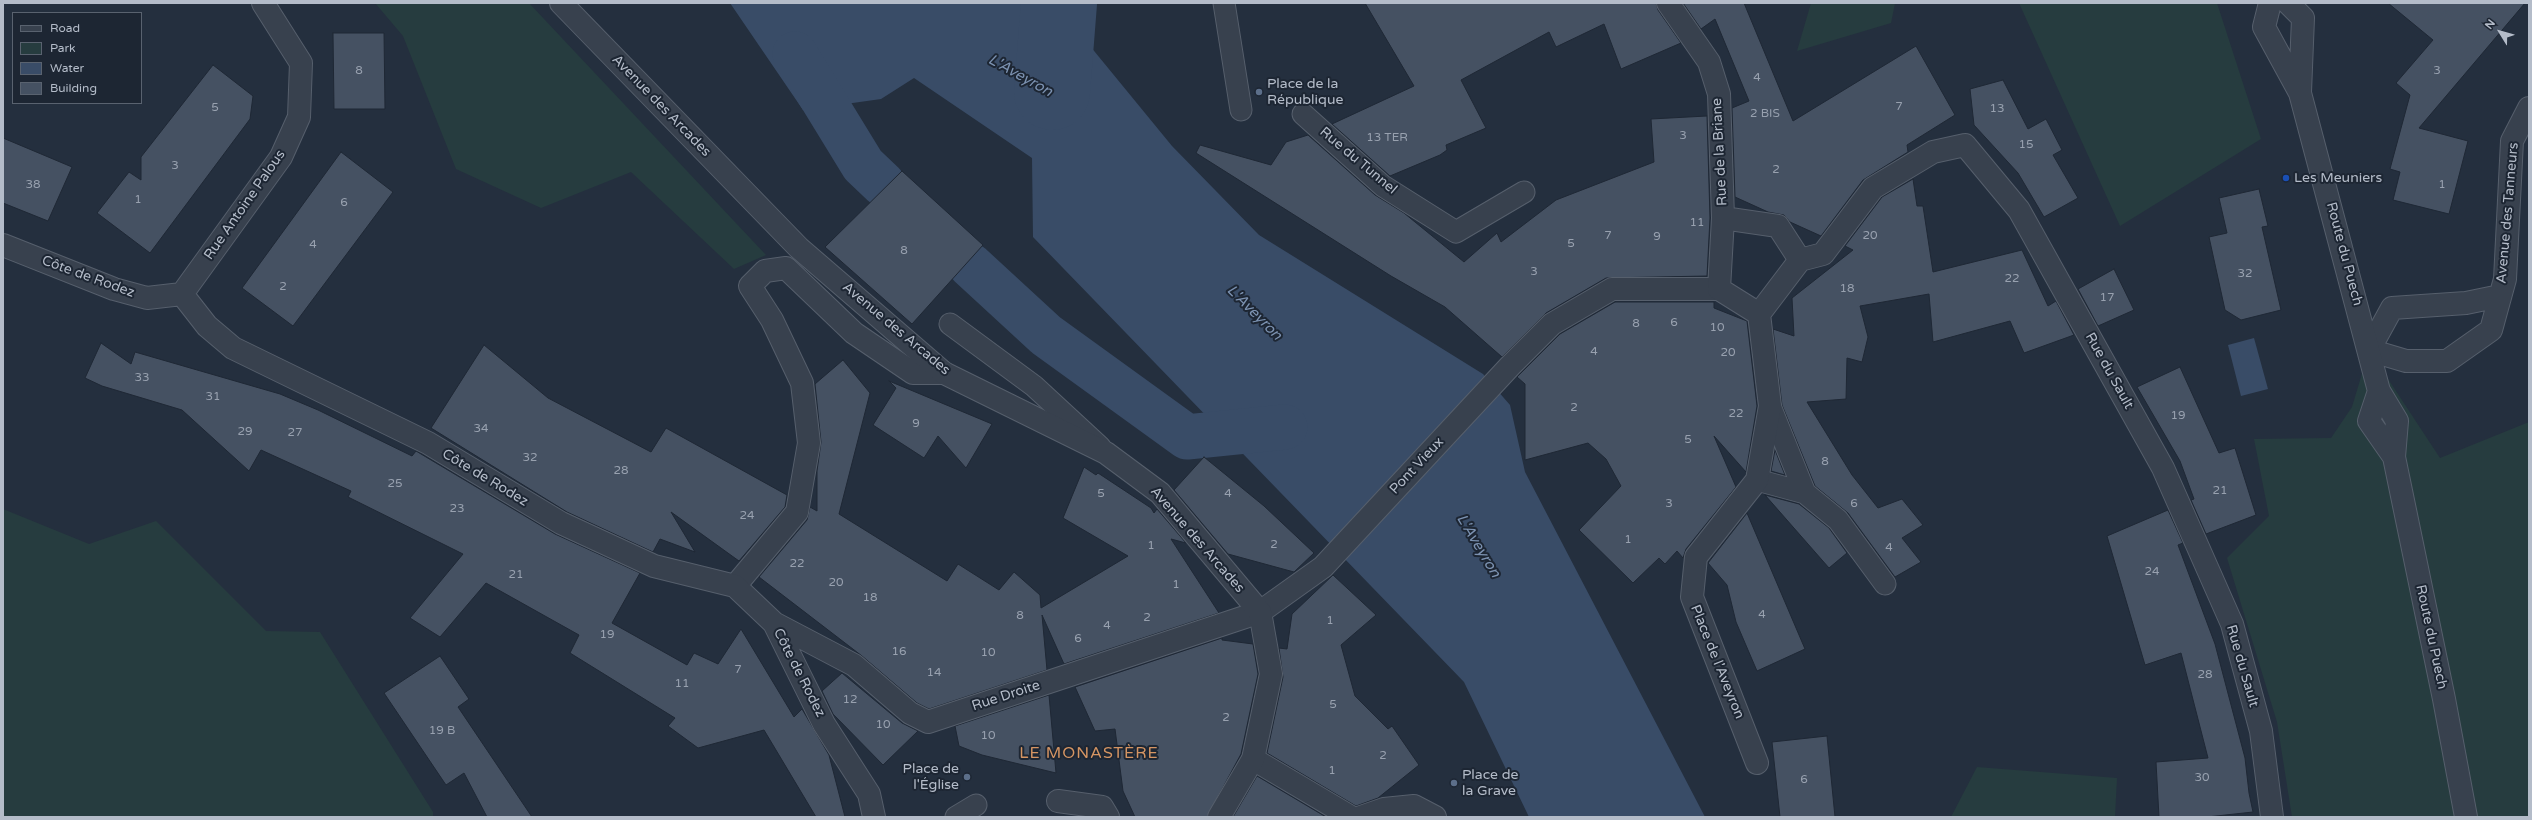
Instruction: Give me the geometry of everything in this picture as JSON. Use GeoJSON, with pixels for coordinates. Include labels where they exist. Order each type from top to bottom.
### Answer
{"type":"FeatureCollection","features":[{"type":"Feature","properties":{"kind":"street","name":"Rue Antoine Palous"},"geometry":{"type":"LineString","coordinates":[[182,294],[281,157],[298,117],[301,63],[263,3]]}},
{"type":"Feature","properties":{"kind":"street","name":"Avenue des Arcades"},"geometry":{"type":"LineString","coordinates":[[561,3],[799,248],[944,372],[1106,453],[1160,493],[1260,612]]}},
{"type":"Feature","properties":{"kind":"street","name":"Rue de la Briane"},"geometry":{"type":"LineString","coordinates":[[1668,3],[1709,62],[1719,94],[1723,218],[1719,289]]}},
{"type":"Feature","properties":{"kind":"street","name":"Route du Puech"},"geometry":{"type":"LineString","coordinates":[[2270,3],[2264,27],[2300,93],[2370,350],[2379,391],[2369,421],[2394,457],[2444,699],[2466,817]]}},
{"type":"Feature","properties":{"kind":"street","name":"Route du Puech"},"geometry":{"type":"LineString","coordinates":[[2288,3],[2302,18],[2300,93]]}},
{"type":"Feature","properties":{"kind":"street","name":"Avenue des Tanneurs"},"geometry":{"type":"LineString","coordinates":[[2500,296],[2466,303],[2392,308],[2370,350],[2406,361],[2447,361],[2491,330],[2505,279],[2512,141],[2529,108]]}},
{"type":"Feature","properties":{"kind":"street","name":"Rue du Sault"},"geometry":{"type":"LineString","coordinates":[[1800,260],[1823,254],[1873,188],[1933,152],[1965,145],[1970,150],[2019,210],[2164,468],[2232,624],[2261,731],[2272,817]]}},
{"type":"Feature","properties":{"kind":"street"},"geometry":{"type":"LineString","coordinates":[[1723,218],[1778,226],[1800,260],[1759,314],[1770,406],[1757,480]]}},
{"type":"Feature","properties":{"kind":"street","name":"Côte de Rodez"},"geometry":{"type":"LineString","coordinates":[[3,245],[114,289],[146,298],[182,294],[207,326],[233,348],[428,443],[561,523],[654,566],[735,586],[774,623],[824,724],[869,794],[874,817]]}},
{"type":"Feature","properties":{"kind":"street"},"geometry":{"type":"LineString","coordinates":[[735,586],[796,512],[809,443],[802,383],[772,320],[750,286],[765,271],[786,268],[854,333],[913,373],[944,372]]}},
{"type":"Feature","properties":{"kind":"street","name":"Pont Vieux"},"geometry":{"type":"LineString","coordinates":[[1260,612],[1323,567],[1510,366],[1552,324],[1612,289],[1719,289]]}},
{"type":"Feature","properties":{"kind":"street"},"geometry":{"type":"LineString","coordinates":[[1719,289],[1759,314]]}},
{"type":"Feature","properties":{"kind":"street","name":"Place de l'Aveyron"},"geometry":{"type":"LineString","coordinates":[[1757,480],[1696,557],[1692,597],[1757,763]]}},
{"type":"Feature","properties":{"kind":"street"},"geometry":{"type":"LineString","coordinates":[[1219,817],[1253,759],[1271,674],[1260,612]]}},
{"type":"Feature","properties":{"kind":"street","name":"Rue Droite"},"geometry":{"type":"LineString","coordinates":[[774,623],[854,665],[910,713],[928,722],[1260,612]]}},
{"type":"Feature","properties":{"kind":"street"},"geometry":{"type":"LineString","coordinates":[[1253,759],[1351,817]]}},
{"type":"Feature","properties":{"kind":"street"},"geometry":{"type":"LineString","coordinates":[[1058,801],[1102,807],[1108,817]]}},
{"type":"Feature","properties":{"kind":"street"},"geometry":{"type":"LineString","coordinates":[[1361,817],[1384,809],[1414,806],[1435,817]]}},
{"type":"Feature","properties":{"kind":"lane"},"geometry":{"type":"LineString","coordinates":[[1224,3],[1241,110]]}},
{"type":"Feature","properties":{"kind":"lane","name":"Rue du Tunnel"},"geometry":{"type":"LineString","coordinates":[[1303,114],[1383,186],[1456,232],[1524,192]]}},
{"type":"Feature","properties":{"kind":"lane"},"geometry":{"type":"LineString","coordinates":[[950,324],[1034,386],[1106,453]]}},
{"type":"Feature","properties":{"kind":"lane"},"geometry":{"type":"LineString","coordinates":[[1770,406],[1805,493]]}},
{"type":"Feature","properties":{"kind":"lane"},"geometry":{"type":"LineString","coordinates":[[1757,480],[1805,493],[1838,520],[1885,584]]}},
{"type":"Feature","properties":{"kind":"lane"},"geometry":{"type":"LineString","coordinates":[[956,817],[976,805]]}},
{"type":"Feature","properties":{"kind":"green space"},"geometry":{"type":"Polygon","coordinates":[[[375,3],[529,3],[766,255],[734,269],[631,172],[541,208],[456,169],[403,36],[375,3]]]}},
{"type":"Feature","properties":{"kind":"green space"},"geometry":{"type":"Polygon","coordinates":[[[1811,3],[1895,3],[1891,23],[1797,51],[1811,3]]]}},
{"type":"Feature","properties":{"kind":"green space"},"geometry":{"type":"Polygon","coordinates":[[[2019,3],[2217,3],[2261,139],[2120,226],[2019,3]]]}},
{"type":"Feature","properties":{"kind":"green space"},"geometry":{"type":"Polygon","coordinates":[[[2369,350],[2440,458],[2529,422],[2529,817],[2292,817],[2277,722],[2227,558],[2269,516],[2254,439],[2331,438],[2352,407],[2369,350]]]}},
{"type":"Feature","properties":{"kind":"green space"},"geometry":{"type":"Polygon","coordinates":[[[3,509],[89,544],[156,521],[266,631],[320,632],[433,812],[433,817],[3,817],[3,509]]]}},
{"type":"Feature","properties":{"kind":"green space"},"geometry":{"type":"Polygon","coordinates":[[[1977,767],[2117,778],[2115,817],[1951,817],[1977,767]]]}},
{"type":"Feature","properties":{"kind":"water","name":"L'Aveyron"},"geometry":{"type":"Polygon","coordinates":[[[730,3],[1031,3],[1081,35],[1172,146],[1259,235],[1483,374],[1510,405],[1525,472],[1705,817],[1529,817],[1464,682],[1033,237],[1032,158],[914,78],[881,99],[803,110],[730,3]]]}},
{"type":"Feature","properties":{"kind":"water"},"geometry":{"type":"Polygon","coordinates":[[[2254,338],[2268,389],[2241,396],[2228,345],[2254,338]]]}},
{"type":"Feature","properties":{"kind":"building"},"geometry":{"type":"Polygon","coordinates":[[[1365,3],[1656,3],[1658,10],[1681,43],[1621,69],[1604,24],[1556,47],[1549,32],[1461,80],[1486,128],[1446,145],[1447,150],[1440,155],[1390,176],[1332,124],[1414,86],[1365,3]]]}},
{"type":"Feature","properties":{"kind":"building"},"geometry":{"type":"Polygon","coordinates":[[[1683,3],[1744,3],[1793,121],[1916,46],[1955,115],[1907,145],[1908,152],[1863,180],[1821,236],[1790,222],[1784,215],[1768,212],[1735,197],[1732,108],[1749,101],[1715,19],[1701,29],[1683,3]]]}},
{"type":"Feature","properties":{"kind":"building"},"geometry":{"type":"Polygon","coordinates":[[[2388,3],[2525,3],[2419,128],[2468,141],[2449,214],[2393,200],[2400,172],[2390,169],[2410,95],[2396,83],[2433,40],[2388,3]]]}},
{"type":"Feature","properties":{"kind":"building"},"geometry":{"type":"Polygon","coordinates":[[[333,33],[384,33],[385,109],[334,109],[333,33]]]}},
{"type":"Feature","properties":{"kind":"building"},"geometry":{"type":"Polygon","coordinates":[[[213,65],[253,96],[250,119],[150,253],[97,213],[129,172],[141,180],[141,157],[213,65]]]}},
{"type":"Feature","properties":{"kind":"building"},"geometry":{"type":"Polygon","coordinates":[[[2003,80],[2028,129],[2046,119],[2062,150],[2053,155],[2078,198],[2044,217],[2018,173],[1974,125],[1970,89],[2003,80]]]}},
{"type":"Feature","properties":{"kind":"building"},"geometry":{"type":"Polygon","coordinates":[[[1707,116],[1710,218],[1707,276],[1606,278],[1546,313],[1502,357],[1445,307],[1391,276],[1196,153],[1200,145],[1271,165],[1286,142],[1308,135],[1375,195],[1404,213],[1464,262],[1497,233],[1501,242],[1556,200],[1654,162],[1651,119],[1707,116]]]}},
{"type":"Feature","properties":{"kind":"building"},"geometry":{"type":"Polygon","coordinates":[[[3,138],[72,167],[48,221],[3,203],[3,138]]]}},
{"type":"Feature","properties":{"kind":"building"},"geometry":{"type":"Polygon","coordinates":[[[341,152],[393,192],[293,326],[242,288],[341,152]]]}},
{"type":"Feature","properties":{"kind":"building"},"geometry":{"type":"Polygon","coordinates":[[[902,171],[983,245],[912,324],[825,247],[902,171]]]}},
{"type":"Feature","properties":{"kind":"building"},"geometry":{"type":"Polygon","coordinates":[[[1913,179],[1917,206],[1923,206],[1933,272],[2022,250],[2048,306],[2056,301],[2074,335],[2024,353],[2010,321],[1933,342],[1929,294],[1860,306],[1868,337],[1862,362],[1847,358],[1846,399],[1807,402],[1852,475],[1878,508],[1902,499],[1923,525],[1902,538],[1921,562],[1895,577],[1848,513],[1815,486],[1782,405],[1773,329],[1794,336],[1792,298],[1853,250],[1845,246],[1882,197],[1913,179]]]}},
{"type":"Feature","properties":{"kind":"building"},"geometry":{"type":"Polygon","coordinates":[[[2259,189],[2268,226],[2262,227],[2281,310],[2241,320],[2225,310],[2209,237],[2227,233],[2219,198],[2259,189]]]}},
{"type":"Feature","properties":{"kind":"building"},"geometry":{"type":"Polygon","coordinates":[[[2114,269],[2134,310],[2098,326],[2078,289],[2114,269]]]}},
{"type":"Feature","properties":{"kind":"building"},"geometry":{"type":"Polygon","coordinates":[[[1615,302],[1714,302],[1714,308],[1747,321],[1757,406],[1746,472],[1714,436],[1736,487],[1686,549],[1683,558],[1677,551],[1665,564],[1659,558],[1633,583],[1579,530],[1621,486],[1606,459],[1588,443],[1525,460],[1525,384],[1517,377],[1560,334],[1615,302]]]}},
{"type":"Feature","properties":{"kind":"building"},"geometry":{"type":"Polygon","coordinates":[[[101,343],[131,364],[135,352],[280,394],[318,410],[412,456],[416,451],[555,534],[640,573],[612,623],[687,665],[694,653],[718,664],[741,629],[794,717],[802,709],[829,755],[845,817],[816,817],[764,730],[698,748],[668,726],[675,718],[570,653],[579,635],[486,583],[440,637],[410,618],[463,554],[348,497],[351,491],[261,450],[249,471],[182,410],[102,386],[85,378],[101,343]]]}},
{"type":"Feature","properties":{"kind":"building"},"geometry":{"type":"Polygon","coordinates":[[[484,345],[548,398],[651,452],[666,428],[787,495],[785,507],[739,561],[671,512],[695,552],[660,539],[653,552],[567,512],[431,428],[484,345]]]}},
{"type":"Feature","properties":{"kind":"building"},"geometry":{"type":"Polygon","coordinates":[[[843,360],[870,393],[839,514],[947,581],[958,564],[999,590],[1014,572],[1040,595],[1041,608],[1128,556],[1063,518],[1084,467],[1096,475],[1098,473],[1151,508],[1154,513],[1157,509],[1186,543],[1171,539],[1219,613],[1064,664],[1042,615],[1047,670],[929,709],[917,703],[862,656],[759,577],[807,520],[810,507],[817,511],[817,471],[821,442],[815,384],[843,360]]]}},
{"type":"Feature","properties":{"kind":"building"},"geometry":{"type":"Polygon","coordinates":[[[2180,367],[2219,453],[2235,448],[2256,515],[2206,534],[2191,500],[2194,499],[2180,461],[2137,387],[2180,367]]]}},
{"type":"Feature","properties":{"kind":"building"},"geometry":{"type":"Polygon","coordinates":[[[889,381],[992,424],[966,468],[938,436],[924,458],[873,425],[896,388],[889,381]]]}},
{"type":"Feature","properties":{"kind":"building"},"geometry":{"type":"Polygon","coordinates":[[[1775,450],[1785,475],[1771,471],[1775,450]]]}},
{"type":"Feature","properties":{"kind":"building"},"geometry":{"type":"Polygon","coordinates":[[[1204,457],[1264,506],[1314,553],[1294,572],[1228,554],[1174,490],[1204,457]]]}},
{"type":"Feature","properties":{"kind":"building"},"geometry":{"type":"Polygon","coordinates":[[[1765,495],[1799,504],[1829,528],[1847,553],[1829,568],[1765,495]]]}},
{"type":"Feature","properties":{"kind":"building"},"geometry":{"type":"Polygon","coordinates":[[[2168,510],[2183,543],[2178,545],[2215,644],[2245,758],[2253,812],[2207,817],[2159,817],[2156,762],[2208,758],[2181,653],[2145,665],[2107,536],[2168,510]]]}},
{"type":"Feature","properties":{"kind":"building"},"geometry":{"type":"Polygon","coordinates":[[[1747,513],[1805,649],[1757,671],[1736,622],[1727,585],[1708,563],[1747,513]]]}},
{"type":"Feature","properties":{"kind":"building"},"geometry":{"type":"Polygon","coordinates":[[[1333,575],[1376,615],[1341,645],[1355,696],[1388,729],[1392,726],[1419,765],[1378,798],[1356,806],[1267,753],[1283,677],[1279,648],[1287,649],[1292,614],[1333,575]]]}},
{"type":"Feature","properties":{"kind":"building"},"geometry":{"type":"Polygon","coordinates":[[[1222,638],[1222,640],[1253,644],[1258,674],[1241,754],[1207,817],[1135,817],[1123,791],[1115,729],[1095,731],[1075,687],[1222,638]]]}},
{"type":"Feature","properties":{"kind":"building"},"geometry":{"type":"Polygon","coordinates":[[[440,656],[469,699],[458,707],[532,817],[487,817],[464,773],[446,785],[384,693],[440,656]]]}},
{"type":"Feature","properties":{"kind":"building"},"geometry":{"type":"Polygon","coordinates":[[[842,673],[902,723],[918,731],[883,765],[833,714],[822,691],[842,673]]]}},
{"type":"Feature","properties":{"kind":"building"},"geometry":{"type":"Polygon","coordinates":[[[1049,695],[1056,773],[982,755],[959,746],[955,726],[1049,695]]]}},
{"type":"Feature","properties":{"kind":"building"},"geometry":{"type":"Polygon","coordinates":[[[1827,736],[1835,817],[1780,817],[1772,742],[1827,736]]]}},
{"type":"Feature","properties":{"kind":"building"},"geometry":{"type":"Polygon","coordinates":[[[1257,776],[1326,817],[1233,817],[1257,776]]]}},
{"type":"Feature","properties":{"kind":"waterway","name":"L'Aveyron"},"geometry":{"type":"LineString","coordinates":[[1052,92],[1059,3]]}},
{"type":"Feature","properties":{"kind":"waterway"},"geometry":{"type":"LineString","coordinates":[[795,54],[863,165],[883,184]]}},
{"type":"Feature","properties":{"kind":"waterway"},"geometry":{"type":"LineString","coordinates":[[970,265],[1046,335],[1187,437],[1285,427]]}},
{"type":"Feature","properties":{"kind":"place","name":"Place de la République"},"geometry":{"type":"Point","coordinates":[1259,92]}},
{"type":"Feature","properties":{"kind":"place","name":"Les Meuniers"},"geometry":{"type":"Point","coordinates":[2286,178]}},
{"type":"Feature","properties":{"kind":"place","name":"Place de l'Église"},"geometry":{"type":"Point","coordinates":[967,777]}},
{"type":"Feature","properties":{"kind":"place","name":"Place de la Grave"},"geometry":{"type":"Point","coordinates":[1454,783]}},
{"type":"Feature","properties":{"kind":"district","name":"LE MONASTÈRE"},"geometry":{"type":"Point","coordinates":[1089,754]}}]}
